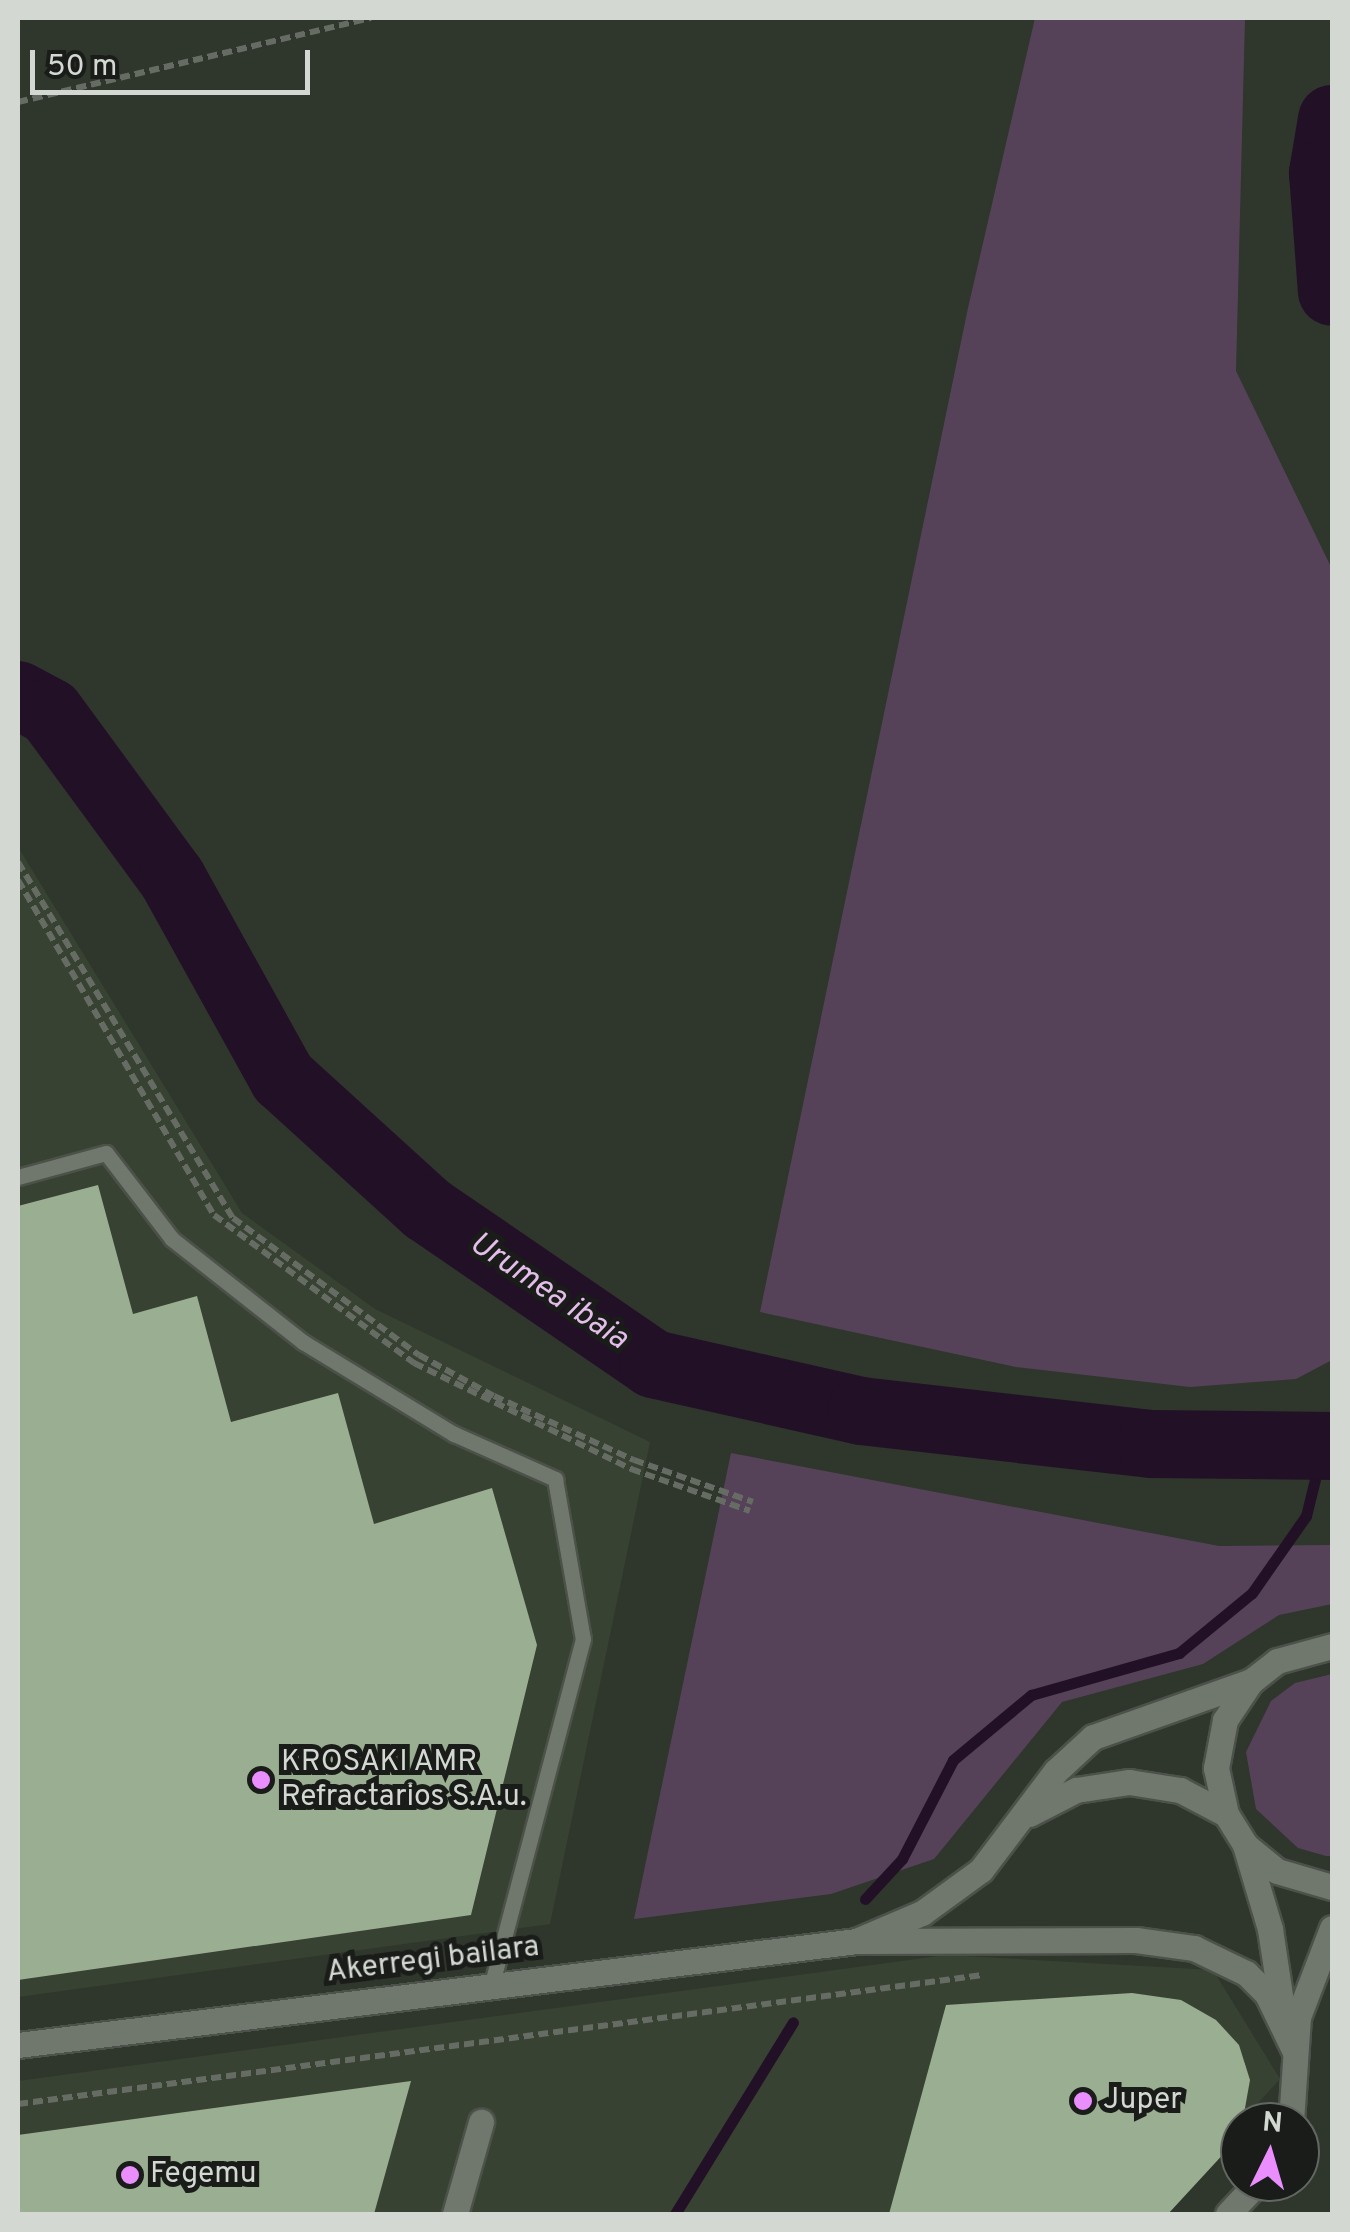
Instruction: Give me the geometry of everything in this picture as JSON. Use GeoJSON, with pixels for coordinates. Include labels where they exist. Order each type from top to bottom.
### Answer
{"type":"FeatureCollection","features":[{"type":"Feature","properties":{"kind":"main road"},"geometry":{"type":"LineString","coordinates":[[856,1941],[953,1894],[1029,1814],[1056,1770],[1093,1737],[1251,1681],[1277,1661],[1332,1646]]}},
{"type":"Feature","properties":{"kind":"main road"},"geometry":{"type":"LineString","coordinates":[[1251,1681],[1218,1744],[1226,1814],[1245,1844],[1270,1928],[1284,2021],[1295,2052]]}},
{"type":"Feature","properties":{"kind":"main road"},"geometry":{"type":"LineString","coordinates":[[1029,1814],[1076,1790],[1129,1782],[1180,1790],[1226,1814]]}},
{"type":"Feature","properties":{"kind":"main road"},"geometry":{"type":"LineString","coordinates":[[1245,1844],[1276,1871],[1332,1887]]}},
{"type":"Feature","properties":{"kind":"main road"},"geometry":{"type":"LineString","coordinates":[[1292,2102],[1304,1990],[1332,1928]]}},
{"type":"Feature","properties":{"kind":"main road","name":"Akerregi bailara"},"geometry":{"type":"LineString","coordinates":[[18,2045],[856,1941]]}},
{"type":"Feature","properties":{"kind":"main road"},"geometry":{"type":"LineString","coordinates":[[856,1941],[1166,1942],[1246,1973],[1284,2021]]}},
{"type":"Feature","properties":{"kind":"main road"},"geometry":{"type":"LineString","coordinates":[[455,2214],[481,2122]]}},
{"type":"Feature","properties":{"kind":"lane"},"geometry":{"type":"LineString","coordinates":[[18,1177],[106,1153],[172,1239],[303,1342],[454,1434],[555,1480],[583,1639],[491,1987]]}},
{"type":"Feature","properties":{"kind":"path"},"geometry":{"type":"LineString","coordinates":[[18,102],[371,18]]}},
{"type":"Feature","properties":{"kind":"path"},"geometry":{"type":"LineString","coordinates":[[18,862],[232,1218],[404,1344],[494,1396],[634,1460],[753,1502]]}},
{"type":"Feature","properties":{"kind":"path"},"geometry":{"type":"LineString","coordinates":[[18,880],[214,1216],[414,1364],[613,1461],[750,1511]]}},
{"type":"Feature","properties":{"kind":"path"},"geometry":{"type":"LineString","coordinates":[[18,2104],[999,1973]]}},
{"type":"Feature","properties":{"kind":"shaded area"},"geometry":{"type":"Polygon","coordinates":[[[1035,18],[1245,18],[1236,371],[1332,569],[1332,1360],[1296,1379],[1190,1387],[1016,1367],[760,1312],[968,308],[1035,18]]]}},
{"type":"Feature","properties":{"kind":"shaded area"},"geometry":{"type":"Polygon","coordinates":[[[18,847],[242,1213],[375,1309],[650,1442],[550,1924],[18,1997],[18,847]]]}},
{"type":"Feature","properties":{"kind":"shaded area"},"geometry":{"type":"Polygon","coordinates":[[[731,1453],[1219,1546],[1332,1545],[1332,1604],[1279,1615],[1203,1664],[1062,1702],[934,1859],[831,1894],[634,1919],[731,1453]]]}},
{"type":"Feature","properties":{"kind":"shaded area"},"geometry":{"type":"Polygon","coordinates":[[[1332,1674],[1332,1856],[1326,1856],[1298,1848],[1256,1809],[1246,1752],[1271,1701],[1295,1683],[1332,1674]]]}},
{"type":"Feature","properties":{"kind":"shaded area"},"geometry":{"type":"Polygon","coordinates":[[[946,1955],[1213,1970],[1280,2079],[1259,2102],[1220,2102],[1220,2145],[1157,2214],[18,2214],[18,2081],[946,1955]]]}},
{"type":"Feature","properties":{"kind":"building","name":"KROSAKI AMR Refractarios S.A.u."},"geometry":{"type":"Polygon","coordinates":[[[98,1185],[133,1314],[197,1296],[231,1422],[338,1393],[374,1524],[492,1488],[537,1645],[471,1915],[18,1980],[18,1206],[98,1185]]]}},
{"type":"Feature","properties":{"kind":"building","name":"Juper"},"geometry":{"type":"Polygon","coordinates":[[[1132,1993],[1181,2000],[1216,2020],[1239,2045],[1250,2080],[1246,2102],[1220,2102],[1220,2158],[1168,2214],[889,2214],[946,2005],[1132,1993]]]}},
{"type":"Feature","properties":{"kind":"building"},"geometry":{"type":"Polygon","coordinates":[[[411,2081],[374,2214],[18,2214],[18,2135],[411,2081]]]}},
{"type":"Feature","properties":{"kind":"waterway","name":"Urumea ibaia"},"geometry":{"type":"LineString","coordinates":[[1332,119],[1323,173],[1332,292]]}},
{"type":"Feature","properties":{"kind":"waterway","name":"Urumea ibaia"},"geometry":{"type":"LineString","coordinates":[[18,695],[50,712],[172,878],[283,1078],[427,1209],[653,1364],[861,1411],[1151,1444],[1332,1446]]}},
{"type":"Feature","properties":{"kind":"waterway"},"geometry":{"type":"LineString","coordinates":[[865,1899],[902,1859],[953,1760],[1031,1695],[1179,1653],[1252,1593],[1306,1516],[1322,1451]]}},
{"type":"Feature","properties":{"kind":"waterway"},"geometry":{"type":"LineString","coordinates":[[675,2214],[793,2022]]}},
{"type":"Feature","properties":{"kind":"place","name":"KROSAKI AMR Refractarios S.A.u."},"geometry":{"type":"Point","coordinates":[261,1780]}},
{"type":"Feature","properties":{"kind":"place","name":"Juper"},"geometry":{"type":"Point","coordinates":[1083,2101]}},
{"type":"Feature","properties":{"kind":"place","name":"Fegemu"},"geometry":{"type":"Point","coordinates":[130,2175]}}]}
